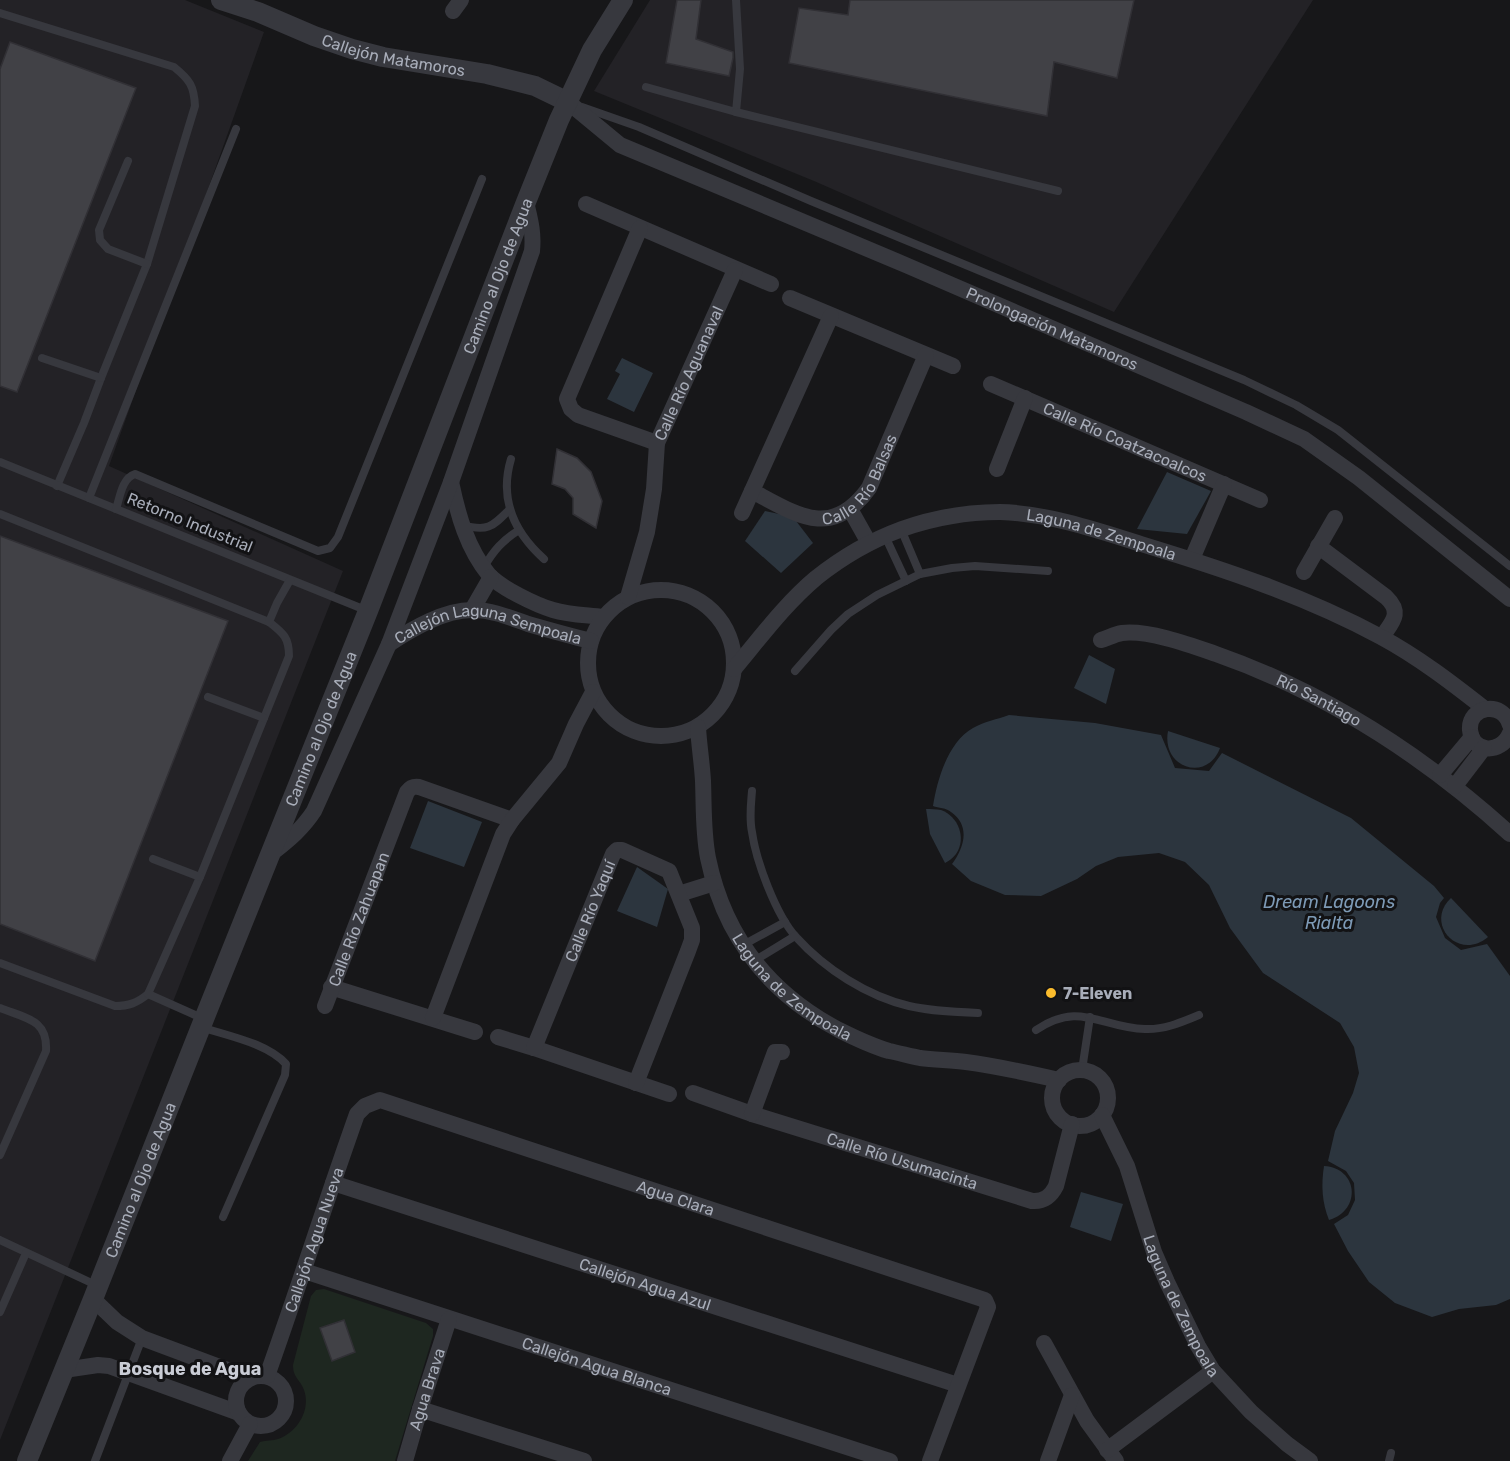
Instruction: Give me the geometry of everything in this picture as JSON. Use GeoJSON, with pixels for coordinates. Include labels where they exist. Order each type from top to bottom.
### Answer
{"type":"FeatureCollection","features":[{"type":"Feature","properties":{"kind":"street","name":"Callejón Matamoros"},"geometry":{"type":"LineString","coordinates":[[221,0],[352,49],[383,57],[486,74],[535,86],[568,102]]}},
{"type":"Feature","properties":{"kind":"street","name":"Camino al Ojo de Agua"},"geometry":{"type":"LineString","coordinates":[[27,1461],[368,611],[559,120],[592,50],[623,0]]}},
{"type":"Feature","properties":{"kind":"street","name":"Prolongación Matamoros"},"geometry":{"type":"LineString","coordinates":[[568,102],[620,145],[908,266],[1246,412],[1304,440],[1359,478],[1510,599]]}},
{"type":"Feature","properties":{"kind":"street"},"geometry":{"type":"LineString","coordinates":[[272,852],[292,838],[315,811],[389,644],[451,482],[532,250],[532,225],[526,202]]}},
{"type":"Feature","properties":{"kind":"street"},"geometry":{"type":"LineString","coordinates":[[586,204],[771,284]]}},
{"type":"Feature","properties":{"kind":"street","name":"Calle Río Aguanaval"},"geometry":{"type":"LineString","coordinates":[[640,228],[567,399],[571,409],[578,415],[657,443],[735,270]]}},
{"type":"Feature","properties":{"kind":"street"},"geometry":{"type":"LineString","coordinates":[[790,298],[953,366]]}},
{"type":"Feature","properties":{"kind":"street"},"geometry":{"type":"LineString","coordinates":[[742,513],[831,316]]}},
{"type":"Feature","properties":{"kind":"street","name":"Calle Río Balsas"},"geometry":{"type":"LineString","coordinates":[[752,491],[806,517],[823,520],[838,516],[850,509],[869,488],[926,356]]}},
{"type":"Feature","properties":{"kind":"street","name":"Calle Río Coatzacoalcos"},"geometry":{"type":"LineString","coordinates":[[991,384],[1260,500]]}},
{"type":"Feature","properties":{"kind":"street","name":"Calle Río Coatzacoalcos"},"geometry":{"type":"LineString","coordinates":[[997,469],[1025,398]]}},
{"type":"Feature","properties":{"kind":"street"},"geometry":{"type":"LineString","coordinates":[[628,597],[647,531],[654,489],[657,443]]}},
{"type":"Feature","properties":{"kind":"street","name":"Callejón Laguna Sempoala"},"geometry":{"type":"LineString","coordinates":[[451,482],[462,525],[474,552],[487,572],[517,595],[541,606],[570,614],[603,617]]}},
{"type":"Feature","properties":{"kind":"street","name":"Calle Río Coatzacoalcos"},"geometry":{"type":"LineString","coordinates":[[1191,559],[1224,484]]}},
{"type":"Feature","properties":{"kind":"street"},"geometry":{"type":"LineString","coordinates":[[850,509],[869,543]]}},
{"type":"Feature","properties":{"kind":"street","name":"Laguna de Zempoala"},"geometry":{"type":"LineString","coordinates":[[734,669],[778,616],[816,578],[869,543],[901,529],[933,519],[1000,512],[1044,517],[1094,529],[1275,588],[1382,638],[1440,674],[1485,709],[1492,708],[1505,714],[1510,725]]}},
{"type":"Feature","properties":{"kind":"street"},"geometry":{"type":"LineString","coordinates":[[1304,572],[1335,518]]}},
{"type":"Feature","properties":{"kind":"street"},"geometry":{"type":"LineString","coordinates":[[1318,546],[1393,604],[1394,620],[1382,638]]}},
{"type":"Feature","properties":{"kind":"street"},"geometry":{"type":"LineString","coordinates":[[472,610],[487,572]]}},
{"type":"Feature","properties":{"kind":"street"},"geometry":{"type":"LineString","coordinates":[[649,590],[671,590],[692,596],[711,609],[725,626],[733,647],[734,669],[729,692],[716,712],[698,727],[675,736],[642,734],[627,728],[607,713],[593,692],[588,667],[591,641],[603,617],[628,597],[649,590]]}},
{"type":"Feature","properties":{"kind":"street","name":"Callejón Laguna Sempoala"},"geometry":{"type":"LineString","coordinates":[[389,644],[427,622],[472,610],[496,614],[591,641]]}},
{"type":"Feature","properties":{"kind":"street","name":"Río Santiago"},"geometry":{"type":"LineString","coordinates":[[1101,640],[1114,635],[1131,633],[1162,637],[1248,665],[1308,692],[1390,740],[1440,775],[1510,834]]}},
{"type":"Feature","properties":{"kind":"street"},"geometry":{"type":"LineString","coordinates":[[433,1018],[503,834],[559,762],[593,692]]}},
{"type":"Feature","properties":{"kind":"street"},"geometry":{"type":"LineString","coordinates":[[1485,709],[1478,712],[1471,723],[1470,730],[1478,743],[1491,749],[1503,745],[1510,734]]}},
{"type":"Feature","properties":{"kind":"street","name":"Laguna de Zempoala"},"geometry":{"type":"LineString","coordinates":[[698,727],[704,828],[714,883],[743,945],[779,989],[825,1022],[856,1039],[887,1050],[919,1058],[983,1064],[1059,1080]]}},
{"type":"Feature","properties":{"kind":"street"},"geometry":{"type":"LineString","coordinates":[[1440,775],[1478,743]]}},
{"type":"Feature","properties":{"kind":"street"},"geometry":{"type":"LineString","coordinates":[[1455,786],[1478,743]]}},
{"type":"Feature","properties":{"kind":"street","name":"Calle Río Zahuapan"},"geometry":{"type":"LineString","coordinates":[[475,1032],[332,987],[406,792],[419,787],[512,820]]}},
{"type":"Feature","properties":{"kind":"street","name":"Calle Río Yaquí"},"geometry":{"type":"LineString","coordinates":[[534,1048],[615,852],[622,850],[669,871],[692,928],[692,940],[636,1083]]}},
{"type":"Feature","properties":{"kind":"street"},"geometry":{"type":"LineString","coordinates":[[679,894],[714,883]]}},
{"type":"Feature","properties":{"kind":"street"},"geometry":{"type":"LineString","coordinates":[[324,1006],[332,987]]}},
{"type":"Feature","properties":{"kind":"street"},"geometry":{"type":"LineString","coordinates":[[498,1037],[669,1094]]}},
{"type":"Feature","properties":{"kind":"street"},"geometry":{"type":"LineString","coordinates":[[693,1093],[752,1114],[775,1052],[782,1052]]}},
{"type":"Feature","properties":{"kind":"street"},"geometry":{"type":"LineString","coordinates":[[1082,1070],[1098,1076],[1104,1083],[1108,1100],[1102,1115],[1096,1121],[1080,1125],[1071,1124],[1065,1121],[1055,1109],[1053,1101],[1055,1086],[1066,1074],[1082,1070]]}},
{"type":"Feature","properties":{"kind":"street","name":"Agua Clara"},"geometry":{"type":"LineString","coordinates":[[365,1106],[380,1100],[982,1298],[987,1302],[988,1307],[958,1385]]}},
{"type":"Feature","properties":{"kind":"street","name":"Callejón Agua Nueva"},"geometry":{"type":"LineString","coordinates":[[267,1376],[357,1114],[365,1106]]}},
{"type":"Feature","properties":{"kind":"street","name":"Calle Río Usumacinta"},"geometry":{"type":"LineString","coordinates":[[752,1114],[1036,1202],[1048,1197],[1056,1186],[1071,1124]]}},
{"type":"Feature","properties":{"kind":"street","name":"Laguna de Zempoala"},"geometry":{"type":"LineString","coordinates":[[1102,1115],[1127,1166],[1154,1252],[1167,1282],[1198,1346],[1213,1371],[1251,1412],[1310,1461]]}},
{"type":"Feature","properties":{"kind":"street","name":"Callejón Agua Azul"},"geometry":{"type":"LineString","coordinates":[[333,1183],[958,1385]]}},
{"type":"Feature","properties":{"kind":"street","name":"Callejón Agua Blanca"},"geometry":{"type":"LineString","coordinates":[[304,1271],[890,1461]]}},
{"type":"Feature","properties":{"kind":"street"},"geometry":{"type":"LineString","coordinates":[[96,1293],[117,1322],[142,1338],[249,1378]]}},
{"type":"Feature","properties":{"kind":"street","name":"Agua Brava"},"geometry":{"type":"LineString","coordinates":[[405,1461],[449,1319]]}},
{"type":"Feature","properties":{"kind":"street"},"geometry":{"type":"LineString","coordinates":[[1044,1343],[1072,1395],[1111,1455],[1213,1371]]}},
{"type":"Feature","properties":{"kind":"street"},"geometry":{"type":"LineString","coordinates":[[64,1370],[98,1365],[109,1366],[244,1418],[258,1426],[274,1422],[284,1409],[285,1393],[275,1380],[261,1375],[249,1378],[238,1389],[236,1405],[244,1418],[230,1461]]}},
{"type":"Feature","properties":{"kind":"street"},"geometry":{"type":"LineString","coordinates":[[930,1461],[958,1385]]}},
{"type":"Feature","properties":{"kind":"street"},"geometry":{"type":"LineString","coordinates":[[1048,1461],[1072,1395]]}},
{"type":"Feature","properties":{"kind":"street"},"geometry":{"type":"LineString","coordinates":[[420,1409],[584,1461]]}},
{"type":"Feature","properties":{"kind":"lane"},"geometry":{"type":"LineString","coordinates":[[736,0],[740,69],[736,112]]}},
{"type":"Feature","properties":{"kind":"lane"},"geometry":{"type":"LineString","coordinates":[[0,13],[174,67],[186,77],[194,92],[195,106],[147,264],[57,486]]}},
{"type":"Feature","properties":{"kind":"lane"},"geometry":{"type":"LineString","coordinates":[[646,87],[736,112],[1058,191]]}},
{"type":"Feature","properties":{"kind":"lane"},"geometry":{"type":"LineString","coordinates":[[568,102],[639,127],[811,201],[1244,380],[1296,405],[1338,430],[1510,566]]}},
{"type":"Feature","properties":{"kind":"lane"},"geometry":{"type":"LineString","coordinates":[[89,498],[236,129]]}},
{"type":"Feature","properties":{"kind":"lane"},"geometry":{"type":"LineString","coordinates":[[128,161],[99,230],[100,240],[108,249],[147,264]]}},
{"type":"Feature","properties":{"kind":"lane"},"geometry":{"type":"LineString","coordinates":[[116,509],[126,480],[130,475],[135,474],[318,551],[330,548],[338,537],[482,179]]}},
{"type":"Feature","properties":{"kind":"lane"},"geometry":{"type":"LineString","coordinates":[[42,358],[100,378]]}},
{"type":"Feature","properties":{"kind":"lane"},"geometry":{"type":"LineString","coordinates":[[511,459],[506,484],[510,509],[519,530],[544,560]]}},
{"type":"Feature","properties":{"kind":"lane","name":"Retorno Industrial"},"geometry":{"type":"LineString","coordinates":[[0,462],[368,611]]}},
{"type":"Feature","properties":{"kind":"lane"},"geometry":{"type":"LineString","coordinates":[[462,525],[478,529],[486,527],[510,509]]}},
{"type":"Feature","properties":{"kind":"lane"},"geometry":{"type":"LineString","coordinates":[[0,514],[269,622],[281,631],[289,645],[289,656],[200,877],[148,994],[127,1006],[115,1006],[0,963]]}},
{"type":"Feature","properties":{"kind":"lane"},"geometry":{"type":"LineString","coordinates":[[901,529],[920,574]]}},
{"type":"Feature","properties":{"kind":"lane"},"geometry":{"type":"LineString","coordinates":[[487,572],[494,551],[499,544],[519,530]]}},
{"type":"Feature","properties":{"kind":"lane"},"geometry":{"type":"LineString","coordinates":[[885,536],[906,581]]}},
{"type":"Feature","properties":{"kind":"lane"},"geometry":{"type":"LineString","coordinates":[[795,671],[848,614],[877,595],[920,574],[975,566],[1048,571]]}},
{"type":"Feature","properties":{"kind":"lane"},"geometry":{"type":"LineString","coordinates":[[269,622],[290,580]]}},
{"type":"Feature","properties":{"kind":"lane"},"geometry":{"type":"LineString","coordinates":[[208,697],[264,718]]}},
{"type":"Feature","properties":{"kind":"lane"},"geometry":{"type":"LineString","coordinates":[[752,791],[750,813],[758,861],[785,922],[795,936],[817,958],[866,990],[908,1006],[978,1013]]}},
{"type":"Feature","properties":{"kind":"lane"},"geometry":{"type":"LineString","coordinates":[[153,859],[200,877]]}},
{"type":"Feature","properties":{"kind":"lane"},"geometry":{"type":"LineString","coordinates":[[743,945],[785,922]]}},
{"type":"Feature","properties":{"kind":"lane"},"geometry":{"type":"LineString","coordinates":[[754,961],[795,936]]}},
{"type":"Feature","properties":{"kind":"lane"},"geometry":{"type":"LineString","coordinates":[[148,994],[202,1023],[278,1056],[286,1064],[285,1075],[223,1217]]}},
{"type":"Feature","properties":{"kind":"lane"},"geometry":{"type":"LineString","coordinates":[[0,1008],[34,1021],[44,1031],[47,1040],[46,1051],[0,1155]]}},
{"type":"Feature","properties":{"kind":"lane"},"geometry":{"type":"LineString","coordinates":[[1036,1030],[1045,1024],[1072,1015],[1090,1017],[1130,1028],[1153,1029],[1177,1024],[1199,1015]]}},
{"type":"Feature","properties":{"kind":"lane"},"geometry":{"type":"LineString","coordinates":[[1082,1070],[1090,1017]]}},
{"type":"Feature","properties":{"kind":"lane"},"geometry":{"type":"LineString","coordinates":[[0,1240],[96,1293]]}},
{"type":"Feature","properties":{"kind":"lane"},"geometry":{"type":"LineString","coordinates":[[0,1312],[26,1253]]}},
{"type":"Feature","properties":{"kind":"lane"},"geometry":{"type":"LineString","coordinates":[[95,1461],[142,1338]]}},
{"type":"Feature","properties":{"kind":"shaded area"},"geometry":{"type":"Polygon","coordinates":[[[0,0],[185,0],[264,32],[109,466],[343,571],[0,1440],[0,0]]]}},
{"type":"Feature","properties":{"kind":"shaded area"},"geometry":{"type":"Polygon","coordinates":[[[650,0],[1313,0],[1114,312],[814,181],[594,91],[650,0]]]}},
{"type":"Feature","properties":{"kind":"shaded area"},"geometry":{"type":"Polygon","coordinates":[[[324,1289],[426,1323],[433,1329],[433,1336],[395,1461],[248,1461],[260,1442],[285,1436],[301,1419],[306,1397],[294,1373],[293,1365],[311,1296],[316,1290],[324,1289]]]}},
{"type":"Feature","properties":{"kind":"water"},"geometry":{"type":"Polygon","coordinates":[[[622,358],[653,373],[634,412],[607,399],[620,374],[615,371],[622,358]]]}},
{"type":"Feature","properties":{"kind":"water"},"geometry":{"type":"Polygon","coordinates":[[[1167,472],[1211,491],[1187,534],[1137,529],[1167,472]]]}},
{"type":"Feature","properties":{"kind":"water"},"geometry":{"type":"Polygon","coordinates":[[[765,511],[793,517],[813,543],[781,573],[745,541],[765,511]]]}},
{"type":"Feature","properties":{"kind":"water"},"geometry":{"type":"Polygon","coordinates":[[[1089,655],[1115,669],[1106,704],[1074,688],[1089,655]]]}},
{"type":"Feature","properties":{"kind":"water","name":"Dream Lagoons Rialta"},"geometry":{"type":"Polygon","coordinates":[[[1009,715],[1095,723],[1161,735],[1175,768],[1209,771],[1222,753],[1351,818],[1434,886],[1444,898],[1436,917],[1445,938],[1461,950],[1487,944],[1510,976],[1510,1299],[1496,1305],[1459,1309],[1432,1317],[1395,1303],[1369,1282],[1348,1251],[1334,1224],[1348,1215],[1355,1200],[1354,1183],[1346,1171],[1328,1161],[1335,1131],[1353,1093],[1359,1073],[1354,1047],[1340,1023],[1263,973],[1230,928],[1209,885],[1185,862],[1159,853],[1118,857],[1096,866],[1077,879],[1041,896],[1005,895],[971,881],[952,864],[960,851],[963,830],[951,812],[933,806],[945,762],[964,734],[981,724],[1009,715]]]}},
{"type":"Feature","properties":{"kind":"water"},"geometry":{"type":"Polygon","coordinates":[[[1168,731],[1220,748],[1214,759],[1205,765],[1196,768],[1187,766],[1178,762],[1171,754],[1168,731]]]}},
{"type":"Feature","properties":{"kind":"water"},"geometry":{"type":"Polygon","coordinates":[[[428,801],[482,822],[464,867],[410,848],[428,801]]]}},
{"type":"Feature","properties":{"kind":"water"},"geometry":{"type":"Polygon","coordinates":[[[926,809],[941,810],[947,813],[959,828],[961,841],[959,848],[954,857],[945,863],[930,834],[926,809]]]}},
{"type":"Feature","properties":{"kind":"water"},"geometry":{"type":"Polygon","coordinates":[[[637,867],[668,889],[657,927],[617,911],[637,867]]]}},
{"type":"Feature","properties":{"kind":"water"},"geometry":{"type":"Polygon","coordinates":[[[1451,898],[1488,937],[1477,944],[1466,945],[1448,936],[1441,918],[1451,898]]]}},
{"type":"Feature","properties":{"kind":"water"},"geometry":{"type":"Polygon","coordinates":[[[1324,1166],[1335,1168],[1344,1174],[1352,1190],[1347,1208],[1340,1215],[1329,1220],[1323,1194],[1324,1166]]]}},
{"type":"Feature","properties":{"kind":"water"},"geometry":{"type":"Polygon","coordinates":[[[1081,1192],[1123,1204],[1111,1241],[1070,1227],[1081,1192]]]}},
{"type":"Feature","properties":{"kind":"building"},"geometry":{"type":"Polygon","coordinates":[[[677,0],[701,0],[696,39],[733,52],[729,76],[666,63],[677,0]]]}},
{"type":"Feature","properties":{"kind":"building"},"geometry":{"type":"Polygon","coordinates":[[[850,0],[1134,0],[1117,78],[1054,62],[1047,116],[789,63],[799,8],[848,15],[850,0]]]}},
{"type":"Feature","properties":{"kind":"building"},"geometry":{"type":"Polygon","coordinates":[[[10,42],[136,88],[17,392],[0,386],[0,69],[10,42]]]}},
{"type":"Feature","properties":{"kind":"building"},"geometry":{"type":"Polygon","coordinates":[[[557,449],[577,458],[591,472],[602,501],[596,528],[573,514],[573,498],[565,489],[552,484],[557,449]]]}},
{"type":"Feature","properties":{"kind":"building"},"geometry":{"type":"Polygon","coordinates":[[[0,536],[228,621],[95,961],[0,924],[0,536]]]}},
{"type":"Feature","properties":{"kind":"building"},"geometry":{"type":"Polygon","coordinates":[[[344,1320],[355,1352],[332,1361],[320,1328],[344,1320]]]}},
{"type":"Feature","properties":{"kind":"place","name":"7-Eleven"},"geometry":{"type":"Point","coordinates":[1051,993]}},
{"type":"Feature","properties":{"kind":"district","name":"Bosque de Agua"},"geometry":{"type":"Point","coordinates":[190,1369]}}]}
